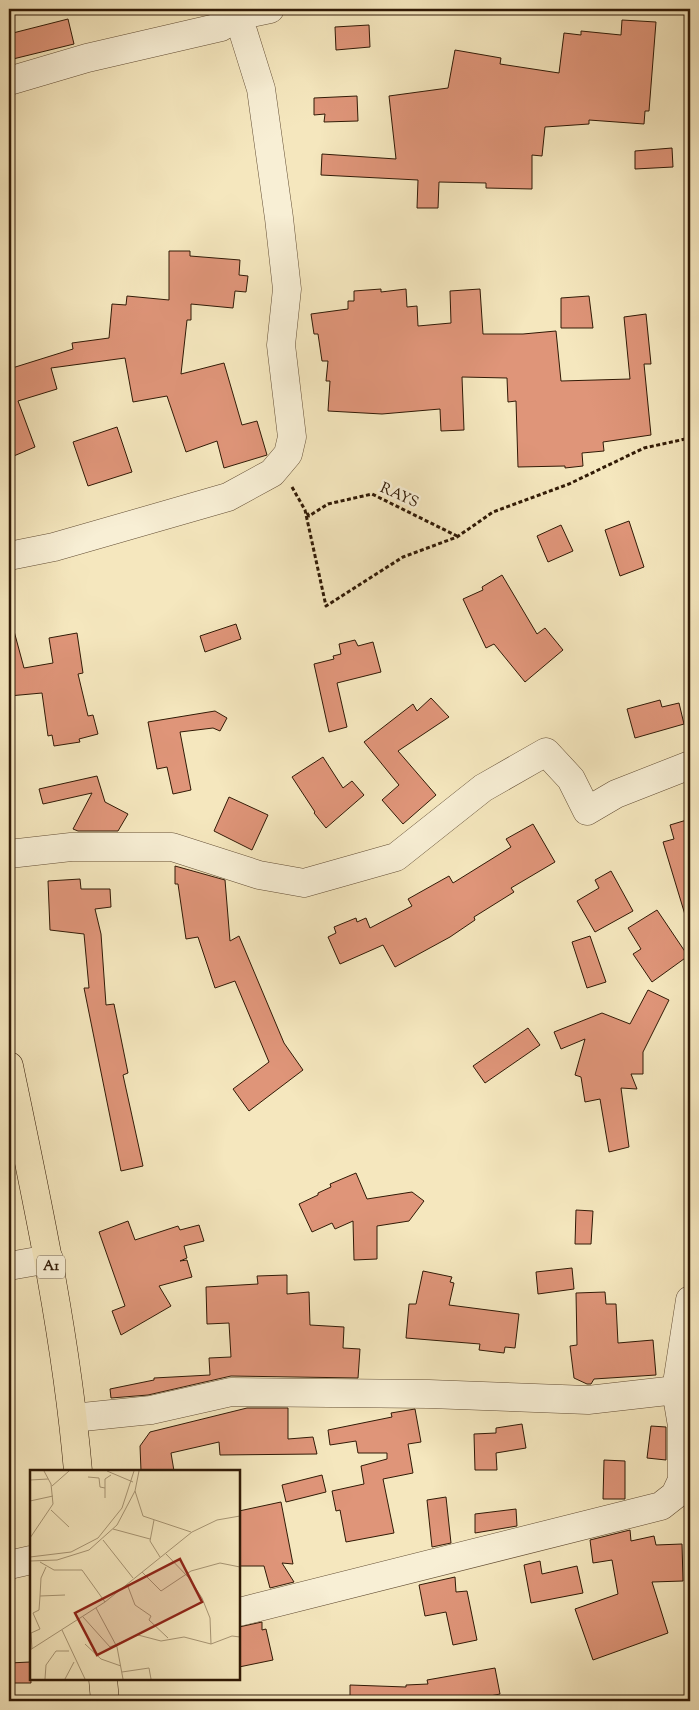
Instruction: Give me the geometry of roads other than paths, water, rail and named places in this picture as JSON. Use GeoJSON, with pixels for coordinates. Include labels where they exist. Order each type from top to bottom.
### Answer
{"type":"FeatureCollection","features":[{"type":"Feature","properties":{"kind":"main road","name":"A1"},"geometry":{"type":"LineString","coordinates":[[9,1066],[49,1259],[73,1418],[78,1470]]}},
{"type":"Feature","properties":{"kind":"main road"},"geometry":{"type":"LineString","coordinates":[[103,1680],[105,1701]]}},
{"type":"Feature","properties":{"kind":"street"},"geometry":{"type":"LineString","coordinates":[[9,81],[87,58],[221,26],[237,12],[270,9]]}},
{"type":"Feature","properties":{"kind":"street"},"geometry":{"type":"LineString","coordinates":[[9,556],[54,547],[228,497],[272,473],[288,454],[292,436],[281,345],[286,289],[262,89],[237,12]]}},
{"type":"Feature","properties":{"kind":"street"},"geometry":{"type":"LineString","coordinates":[[9,854],[71,847],[172,847],[259,875],[304,883],[396,856],[483,788],[546,752],[571,779],[587,811],[616,794],[690,765]]}},
{"type":"Feature","properties":{"kind":"street"},"geometry":{"type":"LineString","coordinates":[[9,1266],[49,1259]]}},
{"type":"Feature","properties":{"kind":"street"},"geometry":{"type":"LineString","coordinates":[[240,1612],[660,1506],[675,1495],[682,1480],[683,1391],[690,1300]]}},
{"type":"Feature","properties":{"kind":"street"},"geometry":{"type":"LineString","coordinates":[[73,1418],[151,1410],[231,1392],[429,1394],[588,1400],[683,1391]]}},
{"type":"Feature","properties":{"kind":"street"},"geometry":{"type":"LineString","coordinates":[[9,1565],[30,1560]]}}]}
